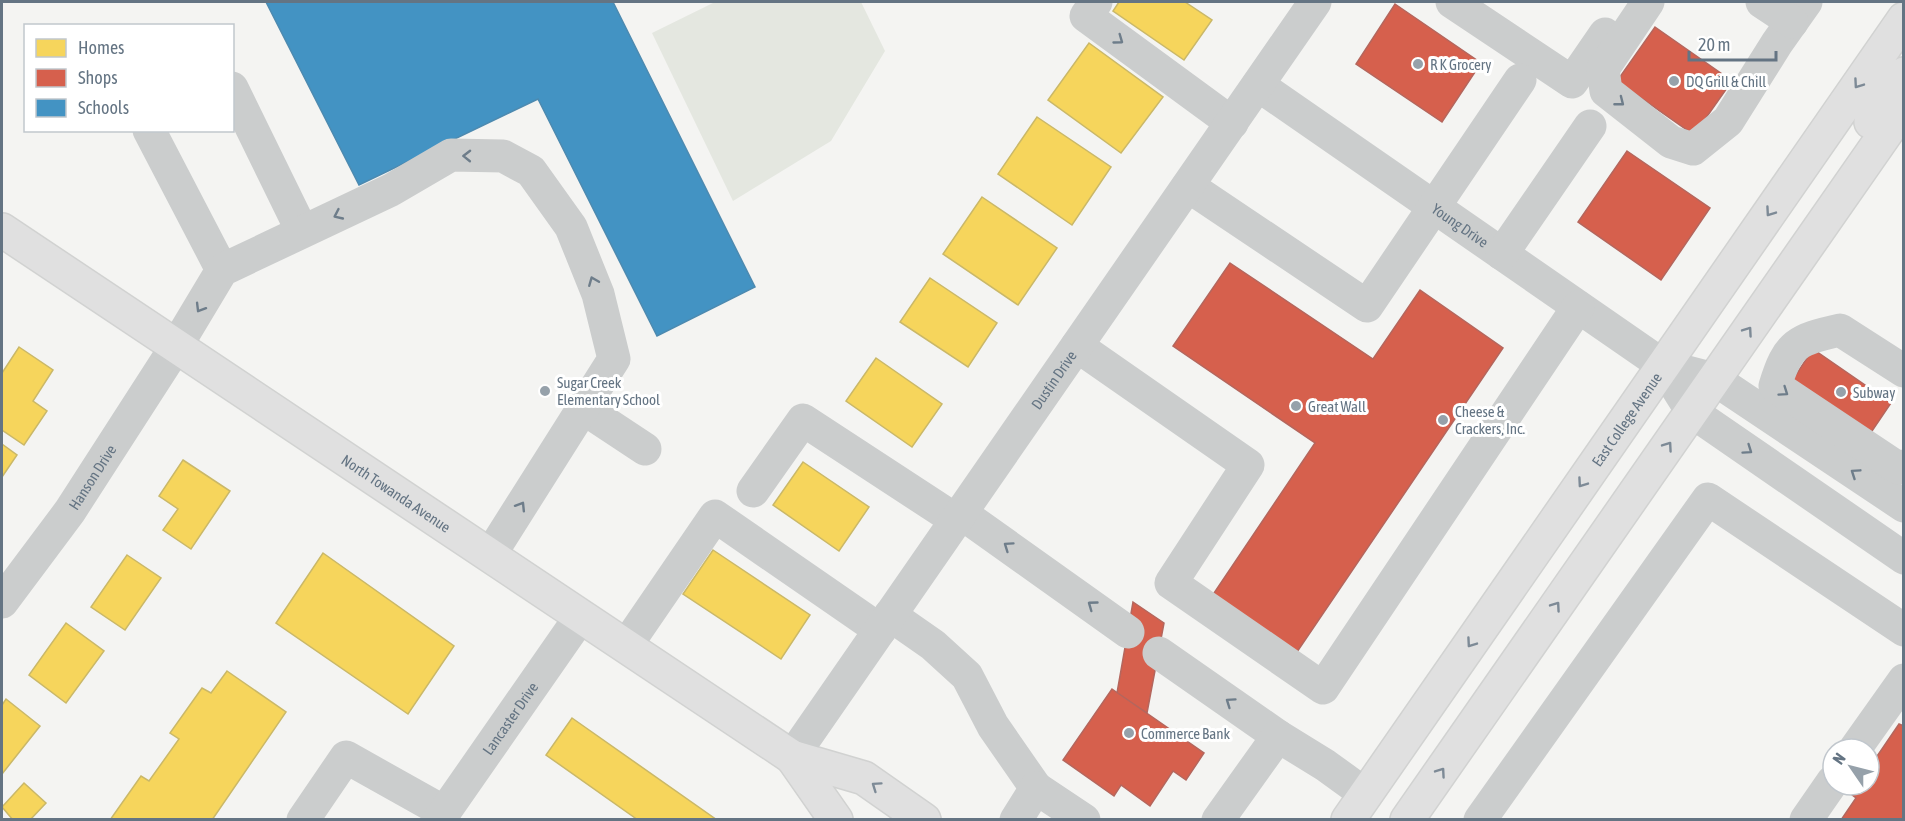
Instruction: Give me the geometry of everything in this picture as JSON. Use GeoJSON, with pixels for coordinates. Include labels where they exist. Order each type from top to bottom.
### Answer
{"type":"FeatureCollection","features":[{"type":"Feature","properties":{"kind":"main road","name":"East College Avenue"},"geometry":{"type":"LineString","coordinates":[[1357,807],[1904,19]]}},
{"type":"Feature","properties":{"kind":"main road"},"geometry":{"type":"LineString","coordinates":[[1821,226],[1849,158],[1872,119],[1904,74]]}},
{"type":"Feature","properties":{"kind":"main road"},"geometry":{"type":"LineString","coordinates":[[1407,819],[1904,107]]}},
{"type":"Feature","properties":{"kind":"main road","name":"North Towanda Avenue"},"geometry":{"type":"LineString","coordinates":[[2,230],[792,757],[864,778],[924,819]]}},
{"type":"Feature","properties":{"kind":"main road","name":"North Towanda Avenue"},"geometry":{"type":"LineString","coordinates":[[792,757],[836,819]]}},
{"type":"Feature","properties":{"kind":"street"},"geometry":{"type":"LineString","coordinates":[[1096,2],[1086,16],[1232,123]]}},
{"type":"Feature","properties":{"kind":"street","name":"Dustin Drive"},"geometry":{"type":"LineString","coordinates":[[792,757],[1315,2]]}},
{"type":"Feature","properties":{"kind":"street"},"geometry":{"type":"LineString","coordinates":[[1452,2],[1572,82],[1628,2]]}},
{"type":"Feature","properties":{"kind":"street"},"geometry":{"type":"LineString","coordinates":[[1648,2],[1603,69],[1606,92],[1671,142],[1693,149],[1728,121],[1799,12],[1762,2]]}},
{"type":"Feature","properties":{"kind":"street"},"geometry":{"type":"LineString","coordinates":[[1188,186],[1367,306],[1520,80]]}},
{"type":"Feature","properties":{"kind":"street","name":"Young Drive"},"geometry":{"type":"LineString","coordinates":[[1258,85],[1664,366]]}},
{"type":"Feature","properties":{"kind":"street"},"geometry":{"type":"LineString","coordinates":[[234,92],[302,231]]}},
{"type":"Feature","properties":{"kind":"street"},"geometry":{"type":"LineString","coordinates":[[1502,254],[1590,126]]}},
{"type":"Feature","properties":{"kind":"street"},"geometry":{"type":"LineString","coordinates":[[149,132],[222,270],[391,190],[451,156],[503,156],[531,171],[570,226],[598,294],[614,359],[490,555]]}},
{"type":"Feature","properties":{"kind":"street","name":"Hanson Drive"},"geometry":{"type":"LineString","coordinates":[[2,602],[70,511],[177,345],[222,270]]}},
{"type":"Feature","properties":{"kind":"street"},"geometry":{"type":"LineString","coordinates":[[1077,346],[1248,465],[1171,583],[1323,688],[1578,307]]}},
{"type":"Feature","properties":{"kind":"street"},"geometry":{"type":"LineString","coordinates":[[1904,371],[1840,330],[1816,335],[1795,345],[1783,362],[1775,386],[1898,468],[1904,466]]}},
{"type":"Feature","properties":{"kind":"street"},"geometry":{"type":"LineString","coordinates":[[1664,366],[1714,379],[1893,498],[1857,526]]}},
{"type":"Feature","properties":{"kind":"street"},"geometry":{"type":"LineString","coordinates":[[1664,366],[1692,412],[1904,558]]}},
{"type":"Feature","properties":{"kind":"street"},"geometry":{"type":"LineString","coordinates":[[583,408],[645,449]]}},
{"type":"Feature","properties":{"kind":"street"},"geometry":{"type":"LineString","coordinates":[[753,491],[804,420],[958,516],[1128,632]]}},
{"type":"Feature","properties":{"kind":"street"},"geometry":{"type":"LineString","coordinates":[[1480,819],[1708,499],[1904,630]]}},
{"type":"Feature","properties":{"kind":"street"},"geometry":{"type":"LineString","coordinates":[[626,646],[715,516],[885,623],[933,645],[967,676],[993,726],[1036,788],[1084,819]]}},
{"type":"Feature","properties":{"kind":"street","name":"Lancaster Drive"},"geometry":{"type":"LineString","coordinates":[[442,816],[581,616]]}},
{"type":"Feature","properties":{"kind":"street"},"geometry":{"type":"LineString","coordinates":[[1159,653],[1278,736],[1325,765],[1357,807]]}},
{"type":"Feature","properties":{"kind":"street"},"geometry":{"type":"LineString","coordinates":[[1864,737],[1904,680]]}},
{"type":"Feature","properties":{"kind":"street"},"geometry":{"type":"LineString","coordinates":[[1218,819],[1278,736]]}},
{"type":"Feature","properties":{"kind":"street"},"geometry":{"type":"LineString","coordinates":[[303,819],[346,757],[442,816]]}},
{"type":"Feature","properties":{"kind":"street"},"geometry":{"type":"LineString","coordinates":[[1016,819],[1036,788]]}},
{"type":"Feature","properties":{"kind":"street"},"geometry":{"type":"LineString","coordinates":[[1806,819],[1822,797]]}},
{"type":"Feature","properties":{"kind":"shaded area"},"geometry":{"type":"Polygon","coordinates":[[[715,2],[861,2],[885,51],[831,141],[733,201],[652,33],[715,2]]]}},
{"type":"Feature","properties":{"kind":"building: Homes"},"geometry":{"type":"Polygon","coordinates":[[[1119,2],[1185,2],[1212,20],[1184,60],[1113,11],[1119,2]]]}},
{"type":"Feature","properties":{"kind":"building: Homes"},"geometry":{"type":"Polygon","coordinates":[[[1089,43],[1163,97],[1121,153],[1048,100],[1089,43]]]}},
{"type":"Feature","properties":{"kind":"building: Homes"},"geometry":{"type":"Polygon","coordinates":[[[1037,117],[1111,167],[1072,225],[998,174],[1037,117]]]}},
{"type":"Feature","properties":{"kind":"building: Homes"},"geometry":{"type":"Polygon","coordinates":[[[982,197],[1057,248],[1018,305],[943,254],[982,197]]]}},
{"type":"Feature","properties":{"kind":"building: Homes"},"geometry":{"type":"Polygon","coordinates":[[[930,278],[997,323],[968,367],[900,322],[930,278]]]}},
{"type":"Feature","properties":{"kind":"building: Homes"},"geometry":{"type":"Polygon","coordinates":[[[19,347],[53,370],[33,401],[47,411],[24,445],[2,430],[2,373],[19,347]]]}},
{"type":"Feature","properties":{"kind":"building: Homes"},"geometry":{"type":"Polygon","coordinates":[[[876,358],[942,404],[912,447],[846,401],[876,358]]]}},
{"type":"Feature","properties":{"kind":"building: Homes"},"geometry":{"type":"Polygon","coordinates":[[[2,444],[17,455],[2,477],[2,444]]]}},
{"type":"Feature","properties":{"kind":"building: Homes"},"geometry":{"type":"Polygon","coordinates":[[[183,460],[230,491],[191,549],[163,530],[178,509],[159,496],[183,460]]]}},
{"type":"Feature","properties":{"kind":"building: Homes"},"geometry":{"type":"Polygon","coordinates":[[[803,462],[869,507],[839,551],[773,505],[803,462]]]}},
{"type":"Feature","properties":{"kind":"building: Homes"},"geometry":{"type":"Polygon","coordinates":[[[713,550],[810,615],[781,659],[683,594],[713,550]]]}},
{"type":"Feature","properties":{"kind":"building: Homes"},"geometry":{"type":"Polygon","coordinates":[[[323,553],[454,646],[408,714],[276,623],[323,553]]]}},
{"type":"Feature","properties":{"kind":"building: Homes"},"geometry":{"type":"Polygon","coordinates":[[[127,555],[161,578],[125,630],[91,607],[127,555]]]}},
{"type":"Feature","properties":{"kind":"building: Homes"},"geometry":{"type":"Polygon","coordinates":[[[66,623],[104,651],[66,703],[29,675],[66,623]]]}},
{"type":"Feature","properties":{"kind":"building: Homes"},"geometry":{"type":"Polygon","coordinates":[[[227,671],[286,712],[212,820],[110,820],[141,776],[149,781],[179,739],[170,733],[202,688],[211,693],[227,671]]]}},
{"type":"Feature","properties":{"kind":"building: Homes"},"geometry":{"type":"Polygon","coordinates":[[[6,699],[40,726],[2,774],[2,705],[6,699]]]}},
{"type":"Feature","properties":{"kind":"building: Homes"},"geometry":{"type":"Polygon","coordinates":[[[572,718],[717,820],[638,820],[546,755],[572,718]]]}},
{"type":"Feature","properties":{"kind":"building: Homes"},"geometry":{"type":"Polygon","coordinates":[[[24,783],[46,803],[30,820],[13,820],[2,807],[24,783]]]}},
{"type":"Feature","properties":{"kind":"building: Shops","name":"R K Grocery"},"geometry":{"type":"Polygon","coordinates":[[[1395,4],[1481,63],[1442,122],[1356,64],[1395,4]]]}},
{"type":"Feature","properties":{"kind":"building: Shops","name":"DQ Grill & Chill"},"geometry":{"type":"Polygon","coordinates":[[[1655,27],[1732,81],[1694,135],[1617,81],[1655,27]]]}},
{"type":"Feature","properties":{"kind":"building: Shops"},"geometry":{"type":"Polygon","coordinates":[[[1627,151],[1710,208],[1661,280],[1578,222],[1627,151]]]}},
{"type":"Feature","properties":{"kind":"building: Shops"},"geometry":{"type":"Polygon","coordinates":[[[1230,263],[1373,359],[1420,290],[1503,348],[1297,652],[1212,596],[1315,443],[1173,346],[1230,263]]]}},
{"type":"Feature","properties":{"kind":"building: Shops","name":"Subway"},"geometry":{"type":"Polygon","coordinates":[[[1813,349],[1891,403],[1868,437],[1791,382],[1813,349]]]}},
{"type":"Feature","properties":{"kind":"building: Shops"},"geometry":{"type":"Polygon","coordinates":[[[1133,602],[1164,623],[1147,713],[1117,693],[1133,602]]]}},
{"type":"Feature","properties":{"kind":"building: Shops","name":"Commerce Bank"},"geometry":{"type":"Polygon","coordinates":[[[1112,689],[1204,753],[1186,780],[1173,771],[1150,806],[1121,785],[1114,796],[1063,760],[1112,689]]]}},
{"type":"Feature","properties":{"kind":"building: Shops"},"geometry":{"type":"Polygon","coordinates":[[[1899,724],[1904,726],[1904,820],[1841,820],[1855,797],[1881,797],[1881,750],[1899,724]]]}},
{"type":"Feature","properties":{"kind":"building: Schools"},"geometry":{"type":"Polygon","coordinates":[[[266,2],[613,2],[755,287],[657,336],[538,99],[359,185],[266,2]]]}},
{"type":"Feature","properties":{"kind":"place","name":"R K Grocery"},"geometry":{"type":"Point","coordinates":[1418,64]}},
{"type":"Feature","properties":{"kind":"place","name":"DQ Grill & Chill"},"geometry":{"type":"Point","coordinates":[1674,81]}},
{"type":"Feature","properties":{"kind":"place","name":"Sugar Creek Elementary School"},"geometry":{"type":"Point","coordinates":[545,391]}},
{"type":"Feature","properties":{"kind":"place","name":"Subway"},"geometry":{"type":"Point","coordinates":[1841,392]}},
{"type":"Feature","properties":{"kind":"place","name":"Great Wall"},"geometry":{"type":"Point","coordinates":[1296,406]}},
{"type":"Feature","properties":{"kind":"place","name":"Cheese & Crackers, Inc."},"geometry":{"type":"Point","coordinates":[1443,420]}},
{"type":"Feature","properties":{"kind":"place","name":"Commerce Bank"},"geometry":{"type":"Point","coordinates":[1129,733]}}]}
